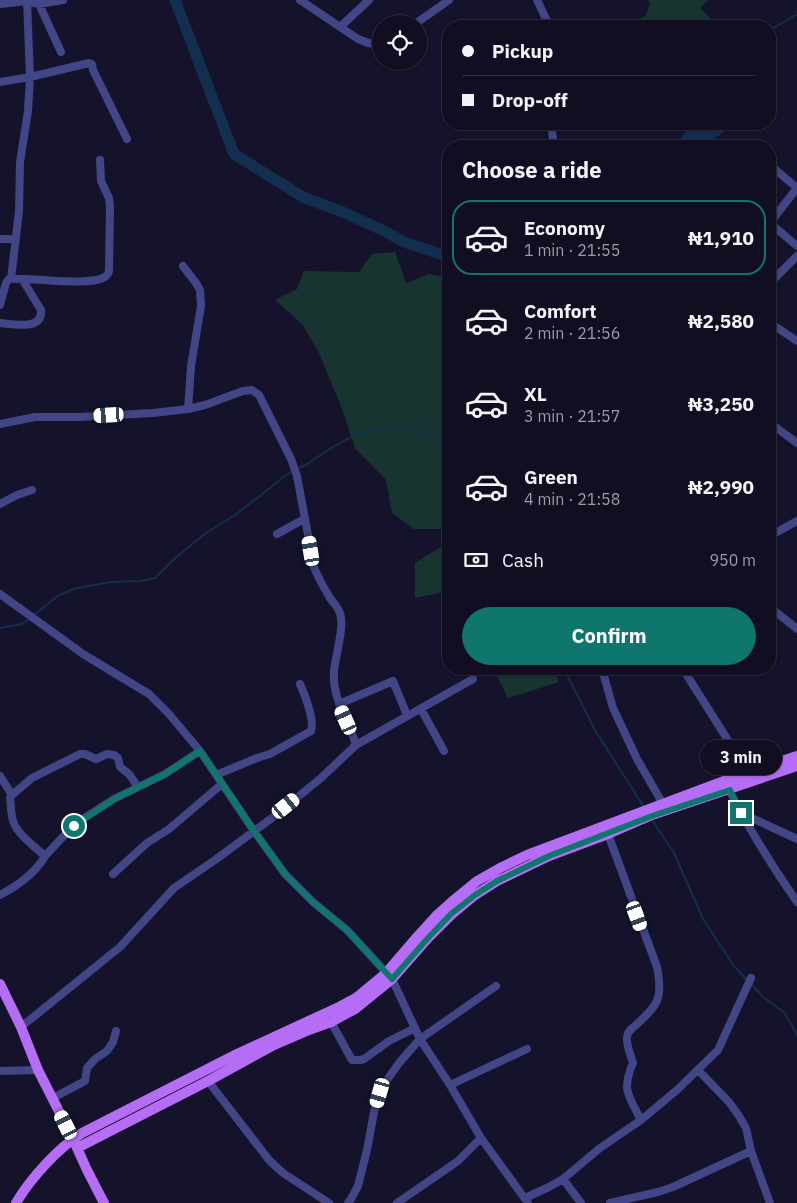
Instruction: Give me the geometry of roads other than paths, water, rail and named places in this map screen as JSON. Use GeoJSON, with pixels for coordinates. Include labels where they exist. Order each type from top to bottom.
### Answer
{"type":"FeatureCollection","features":[{"type":"Feature","properties":{"kind":"main road"},"geometry":{"type":"LineString","coordinates":[[75,1143],[208,1081],[272,1046],[331,1022],[355,1009],[451,914],[497,881],[549,856],[608,834],[663,804],[797,756]]}},
{"type":"Feature","properties":{"kind":"main road"},"geometry":{"type":"LineString","coordinates":[[16,1203],[40,1171],[104,1121],[237,1054],[338,1008],[389,976],[436,916],[477,881],[500,868],[527,855],[646,814],[730,790],[797,766]]}},
{"type":"Feature","properties":{"kind":"main road"},"geometry":{"type":"LineString","coordinates":[[0,984],[21,1027],[38,1070],[104,1203]]}},
{"type":"Feature","properties":{"kind":"street"},"geometry":{"type":"LineString","coordinates":[[0,4],[27,0],[39,4],[63,0]]}},
{"type":"Feature","properties":{"kind":"street"},"geometry":{"type":"LineString","coordinates":[[11,279],[19,211],[20,162],[30,77],[27,0]]}},
{"type":"Feature","properties":{"kind":"street"},"geometry":{"type":"LineString","coordinates":[[300,0],[358,39],[372,44]]}},
{"type":"Feature","properties":{"kind":"street"},"geometry":{"type":"LineString","coordinates":[[340,27],[369,0]]}},
{"type":"Feature","properties":{"kind":"street"},"geometry":{"type":"LineString","coordinates":[[427,16],[449,0]]}},
{"type":"Feature","properties":{"kind":"street"},"geometry":{"type":"LineString","coordinates":[[537,0],[547,20]]}},
{"type":"Feature","properties":{"kind":"street"},"geometry":{"type":"LineString","coordinates":[[39,4],[61,52]]}},
{"type":"Feature","properties":{"kind":"street"},"geometry":{"type":"LineString","coordinates":[[0,82],[89,63],[92,64],[93,70],[127,139]]}},
{"type":"Feature","properties":{"kind":"street"},"geometry":{"type":"LineString","coordinates":[[0,305],[6,283],[9,279],[81,281],[104,278],[108,275],[110,206],[109,198],[101,181],[100,160]]}},
{"type":"Feature","properties":{"kind":"street"},"geometry":{"type":"LineString","coordinates":[[776,170],[797,188],[776,215]]}},
{"type":"Feature","properties":{"kind":"street"},"geometry":{"type":"LineString","coordinates":[[776,228],[797,246]]}},
{"type":"Feature","properties":{"kind":"street"},"geometry":{"type":"LineString","coordinates":[[0,239],[16,240]]}},
{"type":"Feature","properties":{"kind":"street"},"geometry":{"type":"LineString","coordinates":[[776,277],[797,256]]}},
{"type":"Feature","properties":{"kind":"street"},"geometry":{"type":"LineString","coordinates":[[183,266],[200,290],[200,306],[191,366],[188,409]]}},
{"type":"Feature","properties":{"kind":"street"},"geometry":{"type":"LineString","coordinates":[[0,323],[34,324],[42,315],[41,310],[22,279]]}},
{"type":"Feature","properties":{"kind":"street"},"geometry":{"type":"LineString","coordinates":[[776,327],[797,341]]}},
{"type":"Feature","properties":{"kind":"street"},"geometry":{"type":"LineString","coordinates":[[0,424],[34,417],[79,417],[153,413],[205,406],[243,391],[252,390],[259,395],[291,459],[297,476],[314,568],[322,585],[340,611],[341,624],[334,673],[335,691],[356,745]]}},
{"type":"Feature","properties":{"kind":"street"},"geometry":{"type":"LineString","coordinates":[[776,427],[797,443]]}},
{"type":"Feature","properties":{"kind":"street"},"geometry":{"type":"LineString","coordinates":[[0,504],[32,490]]}},
{"type":"Feature","properties":{"kind":"street"},"geometry":{"type":"LineString","coordinates":[[277,534],[304,519]]}},
{"type":"Feature","properties":{"kind":"street"},"geometry":{"type":"LineString","coordinates":[[776,533],[797,521]]}},
{"type":"Feature","properties":{"kind":"street"},"geometry":{"type":"LineString","coordinates":[[0,594],[92,660],[149,694],[169,714],[200,751],[279,866],[313,902],[347,930],[389,976],[420,1039],[481,1138],[527,1200],[563,1179],[600,1148],[641,1120],[663,1103],[698,1070],[718,1050],[751,978]]}},
{"type":"Feature","properties":{"kind":"street"},"geometry":{"type":"LineString","coordinates":[[776,612],[797,629]]}},
{"type":"Feature","properties":{"kind":"street"},"geometry":{"type":"LineString","coordinates":[[604,675],[612,708],[637,759],[663,804]]}},
{"type":"Feature","properties":{"kind":"street"},"geometry":{"type":"LineString","coordinates":[[687,675],[748,772]]}},
{"type":"Feature","properties":{"kind":"street"},"geometry":{"type":"LineString","coordinates":[[21,1027],[120,947],[174,888],[254,831],[321,778],[356,745],[473,679]]}},
{"type":"Feature","properties":{"kind":"street"},"geometry":{"type":"LineString","coordinates":[[339,704],[393,680],[407,716]]}},
{"type":"Feature","properties":{"kind":"street"},"geometry":{"type":"LineString","coordinates":[[216,775],[270,754],[311,731],[309,713],[300,684]]}},
{"type":"Feature","properties":{"kind":"street"},"geometry":{"type":"LineString","coordinates":[[421,709],[444,751]]}},
{"type":"Feature","properties":{"kind":"street"},"geometry":{"type":"LineString","coordinates":[[0,895],[30,875],[45,856],[81,820],[114,799],[165,774],[200,751]]}},
{"type":"Feature","properties":{"kind":"street"},"geometry":{"type":"LineString","coordinates":[[45,856],[17,830],[14,823],[10,798],[26,782],[80,754],[96,759],[107,754],[118,758],[120,767],[130,774],[138,787]]}},
{"type":"Feature","properties":{"kind":"street"},"geometry":{"type":"LineString","coordinates":[[0,776],[12,795]]}},
{"type":"Feature","properties":{"kind":"street"},"geometry":{"type":"LineString","coordinates":[[113,874],[146,843],[169,828],[222,784]]}},
{"type":"Feature","properties":{"kind":"street"},"geometry":{"type":"LineString","coordinates":[[730,790],[741,813],[770,862],[797,902]]}},
{"type":"Feature","properties":{"kind":"street"},"geometry":{"type":"LineString","coordinates":[[741,813],[797,839]]}},
{"type":"Feature","properties":{"kind":"street"},"geometry":{"type":"LineString","coordinates":[[608,834],[659,980],[660,992],[656,1004],[627,1034],[627,1042],[634,1063],[627,1076],[626,1088],[641,1120]]}},
{"type":"Feature","properties":{"kind":"street"},"geometry":{"type":"LineString","coordinates":[[348,1203],[358,1186],[380,1093],[399,1062],[420,1039],[496,986]]}},
{"type":"Feature","properties":{"kind":"street"},"geometry":{"type":"LineString","coordinates":[[331,1022],[352,1060],[364,1059],[389,1040],[415,1028]]}},
{"type":"Feature","properties":{"kind":"street"},"geometry":{"type":"LineString","coordinates":[[53,1098],[85,1081],[87,1068],[95,1059],[107,1051],[113,1042],[116,1031]]}},
{"type":"Feature","properties":{"kind":"street"},"geometry":{"type":"LineString","coordinates":[[450,1085],[527,1049]]}},
{"type":"Feature","properties":{"kind":"street"},"geometry":{"type":"LineString","coordinates":[[0,1071],[38,1070]]}},
{"type":"Feature","properties":{"kind":"street"},"geometry":{"type":"LineString","coordinates":[[698,1070],[740,1116],[746,1128],[751,1151],[770,1203]]}},
{"type":"Feature","properties":{"kind":"street"},"geometry":{"type":"LineString","coordinates":[[208,1081],[269,1160],[283,1173],[329,1203]]}},
{"type":"Feature","properties":{"kind":"street"},"geometry":{"type":"LineString","coordinates":[[397,1203],[458,1162],[481,1138]]}},
{"type":"Feature","properties":{"kind":"street"},"geometry":{"type":"LineString","coordinates":[[610,1203],[673,1187],[751,1151]]}},
{"type":"Feature","properties":{"kind":"street"},"geometry":{"type":"LineString","coordinates":[[563,1179],[581,1203]]}},
{"type":"Feature","properties":{"kind":"water"},"geometry":{"type":"Polygon","coordinates":[[[688,130],[726,130],[714,139],[716,140],[681,140],[688,130]]]}},
{"type":"Feature","properties":{"kind":"waterway"},"geometry":{"type":"LineString","coordinates":[[175,0],[234,154],[303,197],[345,213],[404,242],[442,255]]}},
{"type":"Feature","properties":{"kind":"waterway"},"geometry":{"type":"LineString","coordinates":[[776,26],[797,14]]}},
{"type":"Feature","properties":{"kind":"waterway"},"geometry":{"type":"LineString","coordinates":[[297,469],[358,433],[398,427],[409,428],[442,438]]}},
{"type":"Feature","properties":{"kind":"waterway"},"geometry":{"type":"LineString","coordinates":[[34,615],[59,595],[77,588],[111,582],[140,581],[155,578],[175,558],[206,533],[235,515],[293,471]]}},
{"type":"Feature","properties":{"kind":"waterway"},"geometry":{"type":"LineString","coordinates":[[0,628],[22,624],[30,618]]}},
{"type":"Feature","properties":{"kind":"waterway"},"geometry":{"type":"LineString","coordinates":[[567,675],[596,732],[644,807]]}},
{"type":"Feature","properties":{"kind":"waterway"},"geometry":{"type":"LineString","coordinates":[[652,820],[674,853],[703,919],[734,966],[747,980]]}},
{"type":"Feature","properties":{"kind":"waterway"},"geometry":{"type":"LineString","coordinates":[[751,984],[764,998],[784,1012],[797,1035]]}}]}
